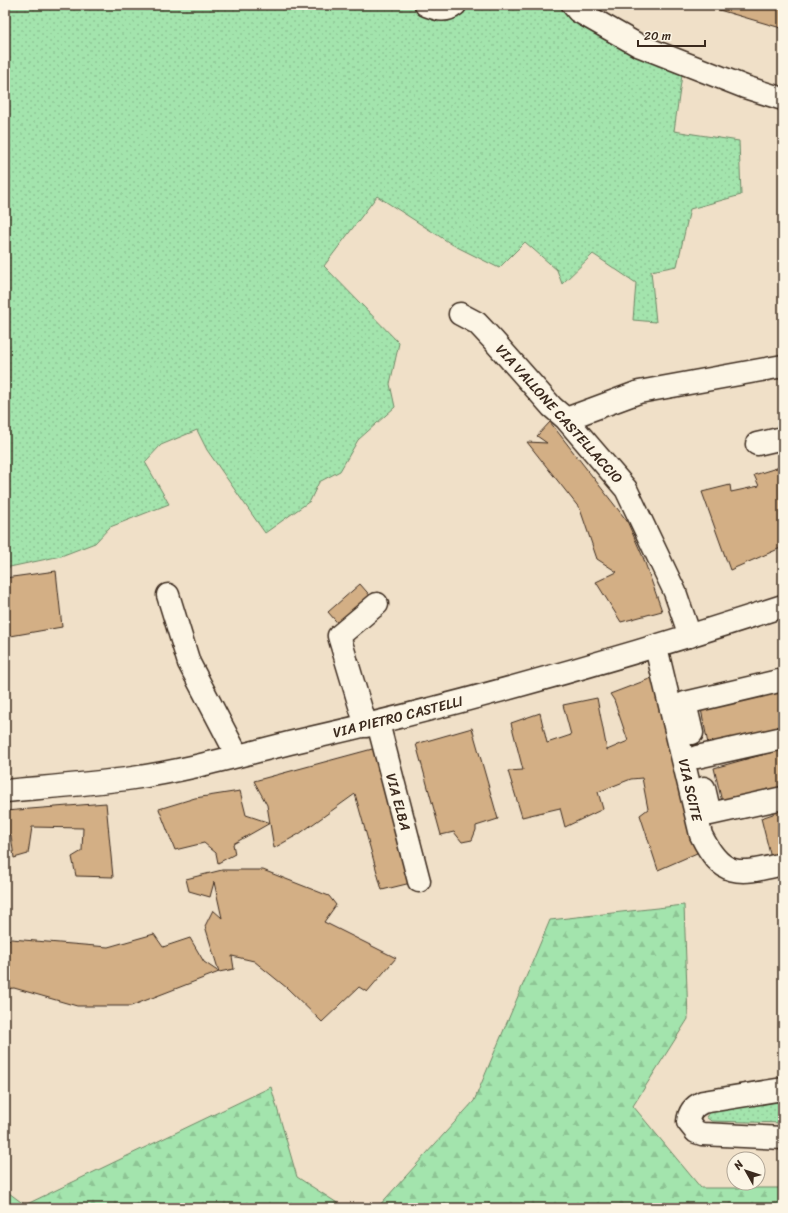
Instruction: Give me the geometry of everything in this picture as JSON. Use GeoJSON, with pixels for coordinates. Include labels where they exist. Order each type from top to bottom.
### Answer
{"type":"FeatureCollection","features":[{"type":"Feature","properties":{"kind":"street"},"geometry":{"type":"LineString","coordinates":[[426,5],[441,10],[449,10],[455,5]]}},
{"type":"Feature","properties":{"kind":"street"},"geometry":{"type":"LineString","coordinates":[[573,5],[578,11],[638,45],[746,87],[783,99]]}},
{"type":"Feature","properties":{"kind":"street","name":"VIA VALLONE CASTELLACCIO"},"geometry":{"type":"LineString","coordinates":[[460,314],[477,323],[552,407],[566,418],[626,489],[675,592],[690,636]]}},
{"type":"Feature","properties":{"kind":"street"},"geometry":{"type":"LineString","coordinates":[[566,418],[639,392],[783,366]]}},
{"type":"Feature","properties":{"kind":"street"},"geometry":{"type":"LineString","coordinates":[[757,444],[783,438]]}},
{"type":"Feature","properties":{"kind":"street"},"geometry":{"type":"LineString","coordinates":[[168,595],[189,663],[237,755]]}},
{"type":"Feature","properties":{"kind":"street","name":"VIA ELBA"},"geometry":{"type":"LineString","coordinates":[[377,604],[340,636],[372,724],[419,881]]}},
{"type":"Feature","properties":{"kind":"street","name":"VIA PIETRO CASTELLI"},"geometry":{"type":"LineString","coordinates":[[5,791],[133,778],[372,724],[656,647],[783,606]]}},
{"type":"Feature","properties":{"kind":"street","name":"VIA SCITE"},"geometry":{"type":"LineString","coordinates":[[656,647],[701,835],[707,847],[722,864],[730,870],[740,872],[755,871],[783,864]]}},
{"type":"Feature","properties":{"kind":"street"},"geometry":{"type":"LineString","coordinates":[[783,680],[685,703],[710,814],[783,798]]}},
{"type":"Feature","properties":{"kind":"street"},"geometry":{"type":"LineString","coordinates":[[697,757],[783,738]]}},
{"type":"Feature","properties":{"kind":"street"},"geometry":{"type":"LineString","coordinates":[[783,1089],[703,1102],[696,1105],[691,1111],[688,1122],[696,1132],[702,1134],[783,1138]]}},
{"type":"Feature","properties":{"kind":"green space"},"geometry":{"type":"Polygon","coordinates":[[[5,5],[558,5],[683,68],[674,131],[739,141],[741,195],[690,209],[677,266],[651,271],[656,322],[633,320],[636,283],[593,254],[562,284],[557,270],[525,242],[499,268],[453,245],[377,196],[324,266],[399,343],[390,384],[395,407],[358,440],[340,471],[319,482],[310,501],[265,533],[207,450],[197,430],[161,445],[145,462],[169,504],[110,527],[95,543],[61,556],[5,568],[5,5]]]}},
{"type":"Feature","properties":{"kind":"green space"},"geometry":{"type":"Polygon","coordinates":[[[684,905],[688,1019],[633,1106],[701,1188],[726,1188],[726,1191],[766,1191],[766,1188],[783,1188],[783,1208],[377,1208],[474,1101],[550,920],[684,905]]]}},
{"type":"Feature","properties":{"kind":"green space"},"geometry":{"type":"Polygon","coordinates":[[[271,1087],[297,1177],[345,1208],[5,1208],[5,1190],[25,1205],[271,1087]]]}},
{"type":"Feature","properties":{"kind":"green space"},"geometry":{"type":"Polygon","coordinates":[[[783,1101],[783,1123],[711,1121],[706,1117],[710,1112],[783,1101]]]}},
{"type":"Feature","properties":{"kind":"building"},"geometry":{"type":"Polygon","coordinates":[[[702,5],[783,5],[783,28],[781,28],[702,5]]]}},
{"type":"Feature","properties":{"kind":"building"},"geometry":{"type":"Polygon","coordinates":[[[550,422],[627,521],[643,557],[662,611],[621,622],[596,582],[617,572],[597,559],[580,509],[527,442],[547,443],[537,436],[550,422]]]}},
{"type":"Feature","properties":{"kind":"building"},"geometry":{"type":"Polygon","coordinates":[[[780,467],[783,474],[783,547],[730,570],[702,492],[730,485],[731,492],[759,486],[754,475],[780,467]]]}},
{"type":"Feature","properties":{"kind":"building"},"geometry":{"type":"Polygon","coordinates":[[[56,571],[62,627],[5,637],[5,578],[56,571]]]}},
{"type":"Feature","properties":{"kind":"building"},"geometry":{"type":"Polygon","coordinates":[[[360,584],[373,599],[341,627],[328,612],[360,584]]]}},
{"type":"Feature","properties":{"kind":"building"},"geometry":{"type":"Polygon","coordinates":[[[652,678],[697,853],[658,870],[640,815],[648,809],[642,778],[631,779],[598,792],[603,809],[565,827],[560,808],[522,817],[508,771],[523,770],[511,723],[540,713],[547,743],[571,735],[563,705],[597,698],[607,750],[628,741],[614,700],[610,694],[652,678]]]}},
{"type":"Feature","properties":{"kind":"building"},"geometry":{"type":"Polygon","coordinates":[[[783,692],[783,735],[710,754],[701,709],[783,692]]]}},
{"type":"Feature","properties":{"kind":"building"},"geometry":{"type":"Polygon","coordinates":[[[472,728],[498,819],[476,826],[472,840],[462,842],[454,832],[441,835],[416,744],[472,728]]]}},
{"type":"Feature","properties":{"kind":"building"},"geometry":{"type":"Polygon","coordinates":[[[376,748],[419,881],[382,890],[355,794],[299,834],[274,848],[267,805],[254,781],[376,748]]]}},
{"type":"Feature","properties":{"kind":"building"},"geometry":{"type":"Polygon","coordinates":[[[783,749],[783,792],[723,806],[714,768],[783,749]]]}},
{"type":"Feature","properties":{"kind":"building"},"geometry":{"type":"Polygon","coordinates":[[[240,791],[246,815],[270,823],[233,844],[235,854],[218,863],[216,853],[204,843],[175,850],[159,809],[195,798],[240,791]]]}},
{"type":"Feature","properties":{"kind":"building"},"geometry":{"type":"Polygon","coordinates":[[[106,803],[113,877],[76,876],[72,857],[82,851],[83,828],[32,827],[28,854],[14,858],[11,835],[5,834],[5,811],[106,803]]]}},
{"type":"Feature","properties":{"kind":"building"},"geometry":{"type":"Polygon","coordinates":[[[783,804],[783,855],[771,858],[761,818],[773,814],[777,806],[783,804]]]}},
{"type":"Feature","properties":{"kind":"building"},"geometry":{"type":"Polygon","coordinates":[[[222,870],[263,870],[329,896],[336,905],[324,922],[396,958],[367,992],[359,987],[322,1022],[287,988],[254,961],[232,956],[234,969],[219,972],[205,926],[213,910],[222,918],[214,882],[210,897],[189,891],[186,879],[222,870]]]}},
{"type":"Feature","properties":{"kind":"building"},"geometry":{"type":"Polygon","coordinates":[[[154,934],[163,947],[190,938],[204,962],[219,972],[131,1006],[77,1006],[14,988],[5,989],[5,941],[11,939],[108,947],[154,934]]]}}]}
